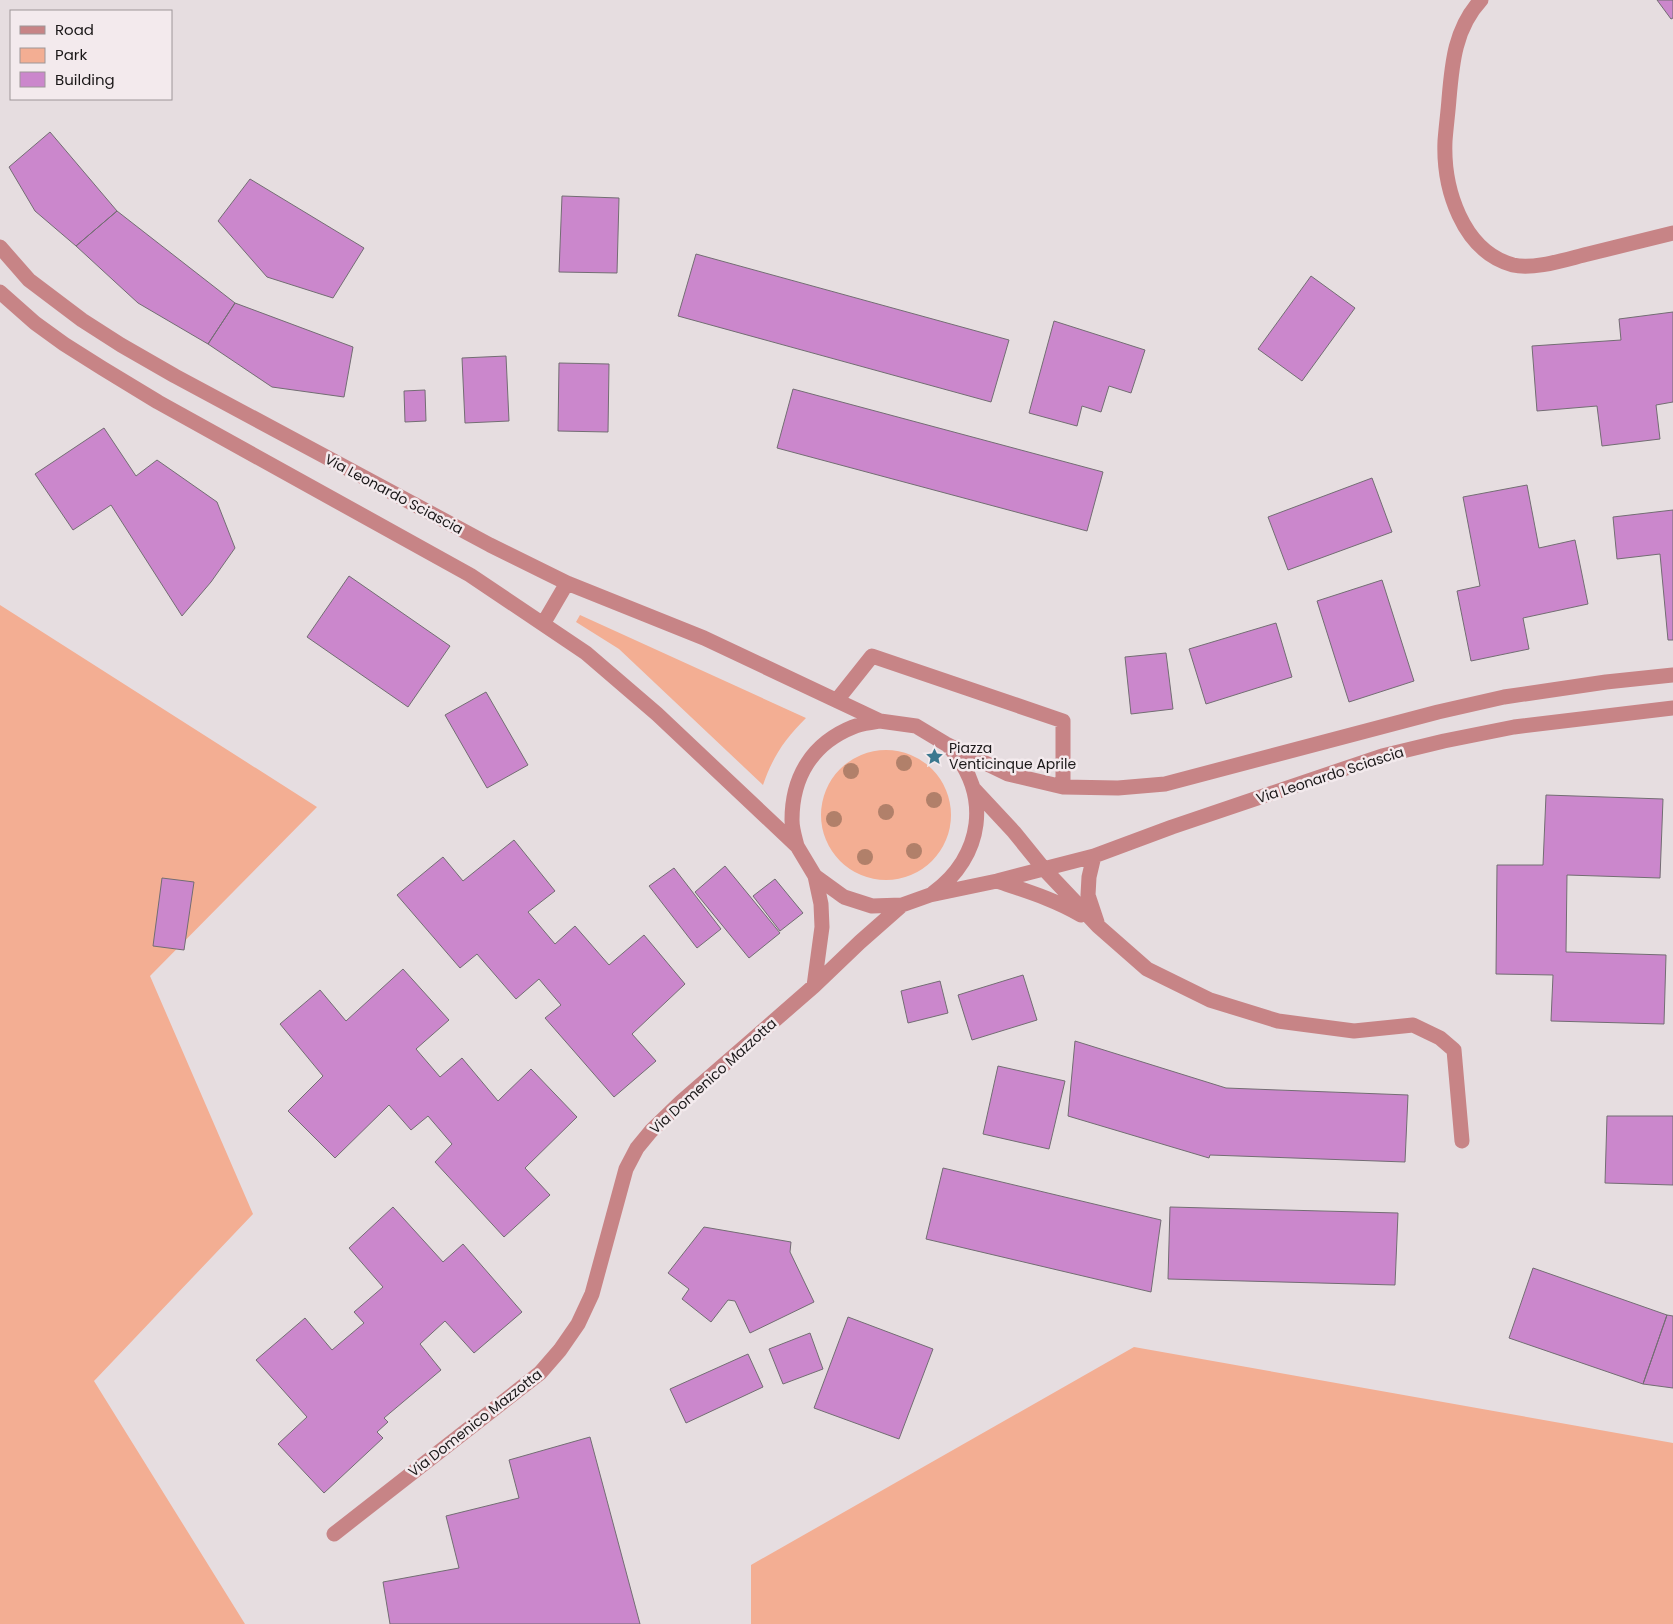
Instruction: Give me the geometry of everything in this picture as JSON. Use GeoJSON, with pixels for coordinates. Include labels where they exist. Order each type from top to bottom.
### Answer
{"type":"FeatureCollection","features":[{"type":"Feature","properties":{"kind":"street"},"geometry":{"type":"LineString","coordinates":[[1481,0],[1473,9],[1461,32],[1453,56],[1445,142],[1447,173],[1452,199],[1462,221],[1474,240],[1492,256],[1514,265],[1542,265],[1673,233]]}},
{"type":"Feature","properties":{"kind":"street","name":"Via Leonardo Sciascia"},"geometry":{"type":"LineString","coordinates":[[0,247],[29,280],[82,320],[175,376],[490,545],[567,582],[704,638],[880,721]]}},
{"type":"Feature","properties":{"kind":"street"},"geometry":{"type":"LineString","coordinates":[[0,292],[35,323],[118,378],[166,407],[470,575],[586,653],[658,714],[759,812],[797,846],[816,876],[844,898],[872,906],[902,905],[930,895],[944,885],[966,857],[973,841],[977,824],[977,806],[974,789],[968,772],[946,744]]}},
{"type":"Feature","properties":{"kind":"street"},"geometry":{"type":"LineString","coordinates":[[544,624],[567,582]]}},
{"type":"Feature","properties":{"kind":"street"},"geometry":{"type":"LineString","coordinates":[[837,700],[872,656],[1063,721],[1070,787]]}},
{"type":"Feature","properties":{"kind":"street"},"geometry":{"type":"LineString","coordinates":[[797,846],[792,822],[793,797],[801,774],[814,753],[833,737],[855,726],[880,721],[916,726],[946,744],[1008,774],[1070,787],[1118,788],[1165,784],[1494,699],[1606,682],[1673,675]]}},
{"type":"Feature","properties":{"kind":"street","name":"Via Leonardo Sciascia"},"geometry":{"type":"LineString","coordinates":[[930,895],[997,881],[1094,856],[1172,826],[1382,756],[1514,727],[1673,708]]}},
{"type":"Feature","properties":{"kind":"street"},"geometry":{"type":"LineString","coordinates":[[974,789],[1014,832],[1044,869],[1098,926],[1147,969],[1210,1000],[1278,1021],[1354,1031],[1413,1025],[1440,1038],[1454,1050],[1462,1141]]}},
{"type":"Feature","properties":{"kind":"street"},"geometry":{"type":"LineString","coordinates":[[1094,856],[1088,877],[1088,895],[1098,926]]}},
{"type":"Feature","properties":{"kind":"street"},"geometry":{"type":"LineString","coordinates":[[814,986],[822,927],[821,904],[816,876]]}},
{"type":"Feature","properties":{"kind":"street"},"geometry":{"type":"LineString","coordinates":[[997,881],[1062,904],[1098,926]]}},
{"type":"Feature","properties":{"kind":"street","name":"Via Domenico Mazzotta"},"geometry":{"type":"LineString","coordinates":[[334,1534],[540,1373],[560,1350],[578,1324],[592,1294],[626,1168],[636,1148],[681,1102],[814,986],[902,905]]}},
{"type":"Feature","properties":{"kind":"green space"},"geometry":{"type":"Polygon","coordinates":[[[0,605],[317,807],[150,976],[253,1214],[94,1381],[245,1624],[0,1624],[0,605]]]}},
{"type":"Feature","properties":{"kind":"green space"},"geometry":{"type":"Polygon","coordinates":[[[580,615],[806,718],[780,748],[763,785],[619,649],[576,622],[580,615]]]}},
{"type":"Feature","properties":{"kind":"green space"},"geometry":{"type":"Polygon","coordinates":[[[886,750],[899,751],[911,755],[932,769],[946,790],[950,802],[950,828],[946,840],[932,861],[911,875],[899,879],[886,880],[873,879],[861,875],[840,861],[826,840],[822,828],[821,815],[822,802],[826,790],[840,769],[861,755],[873,751],[886,750]]]}},
{"type":"Feature","properties":{"kind":"green space"},"geometry":{"type":"Polygon","coordinates":[[[1134,1347],[1673,1443],[1673,1624],[751,1624],[751,1565],[1134,1347]]]}},
{"type":"Feature","properties":{"kind":"building"},"geometry":{"type":"Polygon","coordinates":[[[1657,0],[1673,0],[1673,18],[1671,19],[1657,0]]]}},
{"type":"Feature","properties":{"kind":"building"},"geometry":{"type":"Polygon","coordinates":[[[50,132],[117,211],[76,246],[35,211],[9,167],[50,132]]]}},
{"type":"Feature","properties":{"kind":"building"},"geometry":{"type":"Polygon","coordinates":[[[250,179],[364,248],[333,298],[267,277],[218,221],[250,179]]]}},
{"type":"Feature","properties":{"kind":"building"},"geometry":{"type":"Polygon","coordinates":[[[562,196],[619,198],[617,273],[559,272],[562,196]]]}},
{"type":"Feature","properties":{"kind":"building"},"geometry":{"type":"Polygon","coordinates":[[[117,211],[235,303],[208,344],[138,303],[76,246],[117,211]]]}},
{"type":"Feature","properties":{"kind":"building"},"geometry":{"type":"Polygon","coordinates":[[[696,254],[1009,340],[991,402],[678,316],[696,254]]]}},
{"type":"Feature","properties":{"kind":"building"},"geometry":{"type":"Polygon","coordinates":[[[1311,276],[1355,308],[1302,381],[1258,349],[1311,276]]]}},
{"type":"Feature","properties":{"kind":"building"},"geometry":{"type":"Polygon","coordinates":[[[235,303],[353,347],[344,397],[272,387],[208,344],[235,303]]]}},
{"type":"Feature","properties":{"kind":"building"},"geometry":{"type":"Polygon","coordinates":[[[1673,312],[1673,402],[1656,405],[1660,439],[1602,446],[1597,406],[1537,411],[1532,346],[1621,340],[1619,319],[1673,312]]]}},
{"type":"Feature","properties":{"kind":"building"},"geometry":{"type":"Polygon","coordinates":[[[1054,321],[1145,350],[1131,393],[1109,386],[1101,412],[1082,406],[1077,426],[1029,413],[1054,321]]]}},
{"type":"Feature","properties":{"kind":"building"},"geometry":{"type":"Polygon","coordinates":[[[506,356],[509,421],[465,423],[462,358],[506,356]]]}},
{"type":"Feature","properties":{"kind":"building"},"geometry":{"type":"Polygon","coordinates":[[[559,363],[609,364],[608,432],[558,431],[559,363]]]}},
{"type":"Feature","properties":{"kind":"building"},"geometry":{"type":"Polygon","coordinates":[[[793,389],[1103,472],[1087,531],[777,448],[793,389]]]}},
{"type":"Feature","properties":{"kind":"building"},"geometry":{"type":"Polygon","coordinates":[[[425,390],[426,421],[405,422],[404,391],[425,390]]]}},
{"type":"Feature","properties":{"kind":"building"},"geometry":{"type":"Polygon","coordinates":[[[104,428],[136,476],[157,460],[217,502],[235,548],[211,582],[182,616],[111,505],[73,530],[35,474],[104,428]]]}},
{"type":"Feature","properties":{"kind":"building"},"geometry":{"type":"Polygon","coordinates":[[[1372,478],[1392,532],[1288,570],[1268,517],[1372,478]]]}},
{"type":"Feature","properties":{"kind":"building"},"geometry":{"type":"Polygon","coordinates":[[[1527,485],[1539,548],[1575,540],[1588,604],[1523,618],[1529,649],[1471,661],[1457,591],[1480,586],[1463,497],[1527,485]]]}},
{"type":"Feature","properties":{"kind":"building"},"geometry":{"type":"Polygon","coordinates":[[[1673,510],[1673,640],[1668,640],[1660,554],[1617,559],[1613,517],[1673,510]]]}},
{"type":"Feature","properties":{"kind":"building"},"geometry":{"type":"Polygon","coordinates":[[[349,576],[450,646],[408,707],[307,637],[349,576]]]}},
{"type":"Feature","properties":{"kind":"building"},"geometry":{"type":"Polygon","coordinates":[[[1382,580],[1414,681],[1349,702],[1317,601],[1382,580]]]}},
{"type":"Feature","properties":{"kind":"building"},"geometry":{"type":"Polygon","coordinates":[[[1276,623],[1292,677],[1206,704],[1189,649],[1276,623]]]}},
{"type":"Feature","properties":{"kind":"building"},"geometry":{"type":"Polygon","coordinates":[[[1166,653],[1173,709],[1131,714],[1125,657],[1166,653]]]}},
{"type":"Feature","properties":{"kind":"building"},"geometry":{"type":"Polygon","coordinates":[[[486,692],[528,765],[487,788],[445,715],[486,692]]]}},
{"type":"Feature","properties":{"kind":"building"},"geometry":{"type":"Polygon","coordinates":[[[1546,795],[1663,799],[1660,878],[1567,875],[1566,952],[1666,955],[1664,1024],[1551,1021],[1553,975],[1496,974],[1497,865],[1543,865],[1546,795]]]}},
{"type":"Feature","properties":{"kind":"building"},"geometry":{"type":"Polygon","coordinates":[[[514,840],[555,891],[528,912],[555,944],[575,926],[609,965],[644,935],[685,984],[632,1034],[656,1061],[614,1097],[545,1018],[561,1005],[539,979],[516,999],[477,954],[460,968],[397,895],[443,857],[463,881],[514,840]]]}},
{"type":"Feature","properties":{"kind":"building"},"geometry":{"type":"Polygon","coordinates":[[[725,866],[780,933],[749,958],[695,892],[725,866]]]}},
{"type":"Feature","properties":{"kind":"building"},"geometry":{"type":"Polygon","coordinates":[[[674,868],[721,929],[697,948],[649,886],[674,868]]]}},
{"type":"Feature","properties":{"kind":"building"},"geometry":{"type":"Polygon","coordinates":[[[162,878],[194,882],[184,950],[153,946],[162,878]]]}},
{"type":"Feature","properties":{"kind":"building"},"geometry":{"type":"Polygon","coordinates":[[[775,879],[803,913],[780,931],[753,896],[775,879]]]}},
{"type":"Feature","properties":{"kind":"building"},"geometry":{"type":"Polygon","coordinates":[[[403,969],[449,1020],[416,1049],[440,1077],[462,1058],[498,1101],[531,1069],[577,1117],[525,1168],[550,1195],[504,1237],[435,1162],[452,1144],[428,1116],[411,1130],[389,1105],[335,1158],[288,1111],[323,1076],[280,1024],[320,990],[346,1021],[403,969]]]}},
{"type":"Feature","properties":{"kind":"building"},"geometry":{"type":"Polygon","coordinates":[[[1023,975],[1037,1020],[972,1040],[958,995],[1023,975]]]}},
{"type":"Feature","properties":{"kind":"building"},"geometry":{"type":"Polygon","coordinates":[[[940,981],[948,1013],[908,1023],[901,991],[940,981]]]}},
{"type":"Feature","properties":{"kind":"building"},"geometry":{"type":"Polygon","coordinates":[[[1075,1041],[1226,1088],[1408,1095],[1405,1162],[1210,1155],[1209,1158],[1068,1116],[1075,1041]]]}},
{"type":"Feature","properties":{"kind":"building"},"geometry":{"type":"Polygon","coordinates":[[[998,1066],[1065,1081],[1049,1149],[983,1134],[998,1066]]]}},
{"type":"Feature","properties":{"kind":"building"},"geometry":{"type":"Polygon","coordinates":[[[1607,1116],[1673,1116],[1673,1185],[1605,1183],[1607,1116]]]}},
{"type":"Feature","properties":{"kind":"building"},"geometry":{"type":"Polygon","coordinates":[[[943,1168],[1161,1220],[1151,1292],[926,1239],[943,1168]]]}},
{"type":"Feature","properties":{"kind":"building"},"geometry":{"type":"Polygon","coordinates":[[[393,1207],[443,1262],[463,1244],[522,1312],[474,1353],[445,1321],[420,1344],[441,1370],[384,1418],[388,1422],[377,1432],[383,1438],[324,1493],[278,1444],[307,1417],[256,1360],[305,1318],[332,1350],[364,1323],[354,1312],[383,1287],[349,1248],[393,1207]]]}},
{"type":"Feature","properties":{"kind":"building"},"geometry":{"type":"Polygon","coordinates":[[[1170,1207],[1398,1213],[1395,1285],[1168,1279],[1170,1207]]]}},
{"type":"Feature","properties":{"kind":"building"},"geometry":{"type":"Polygon","coordinates":[[[704,1227],[791,1242],[790,1252],[814,1302],[750,1333],[735,1301],[728,1300],[711,1322],[682,1299],[689,1289],[668,1273],[704,1227]]]}},
{"type":"Feature","properties":{"kind":"building"},"geometry":{"type":"Polygon","coordinates":[[[1533,1268],[1667,1315],[1643,1384],[1509,1338],[1533,1268]]]}},
{"type":"Feature","properties":{"kind":"building"},"geometry":{"type":"Polygon","coordinates":[[[1667,1315],[1673,1316],[1673,1388],[1643,1384],[1667,1315]]]}},
{"type":"Feature","properties":{"kind":"building"},"geometry":{"type":"Polygon","coordinates":[[[848,1317],[933,1349],[899,1439],[814,1408],[848,1317]]]}},
{"type":"Feature","properties":{"kind":"building"},"geometry":{"type":"Polygon","coordinates":[[[810,1333],[823,1369],[783,1384],[769,1349],[810,1333]]]}},
{"type":"Feature","properties":{"kind":"building"},"geometry":{"type":"Polygon","coordinates":[[[748,1354],[763,1387],[686,1423],[670,1389],[748,1354]]]}},
{"type":"Feature","properties":{"kind":"building"},"geometry":{"type":"Polygon","coordinates":[[[590,1437],[640,1624],[390,1624],[383,1582],[459,1568],[446,1516],[519,1498],[509,1460],[590,1437]]]}},
{"type":"Feature","properties":{"kind":"place","name":"Piazza Venticinque Aprile"},"geometry":{"type":"Point","coordinates":[935,756]}}]}
